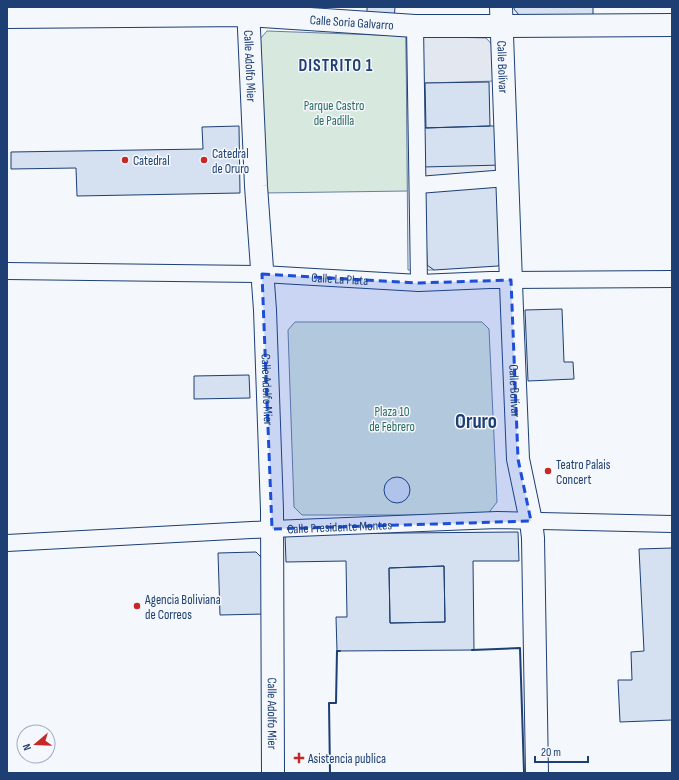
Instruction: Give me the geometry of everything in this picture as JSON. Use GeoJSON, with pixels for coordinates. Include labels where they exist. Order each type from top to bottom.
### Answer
{"type":"FeatureCollection","features":[{"type":"Feature","properties":{"kind":"main road","name":"Calle Soria Galvarro"},"geometry":{"type":"LineString","coordinates":[[7,17],[248,11],[415,26],[502,17],[672,25]]}},
{"type":"Feature","properties":{"kind":"main road","name":"Calle Adolfo Mier"},"geometry":{"type":"LineString","coordinates":[[248,11],[256,186],[265,310],[272,529],[273,773]]}},
{"type":"Feature","properties":{"kind":"main road","name":"Calle Bolívar"},"geometry":{"type":"LineString","coordinates":[[502,17],[518,459],[531,521],[533,538],[537,773]]}},
{"type":"Feature","properties":{"kind":"street"},"geometry":{"type":"LineString","coordinates":[[415,26],[419,283]]}},
{"type":"Feature","properties":{"kind":"street"},"geometry":{"type":"LineString","coordinates":[[418,185],[507,178]]}},
{"type":"Feature","properties":{"kind":"street","name":"Calle La Plata"},"geometry":{"type":"LineString","coordinates":[[7,271],[262,274],[419,283],[511,280],[672,280]]}},
{"type":"Feature","properties":{"kind":"street","name":"Calle Presidente Montes"},"geometry":{"type":"LineString","coordinates":[[7,543],[272,529],[497,520],[672,524]]}},
{"type":"Feature","properties":{"kind":"highlighted area"},"geometry":{"type":"Polygon","coordinates":[[[262,274],[419,283],[511,280],[518,459],[531,521],[272,529],[262,274]]]}},
{"type":"Feature","properties":{"kind":"green space","name":"Parque Castro de Padilla"},"geometry":{"type":"Polygon","coordinates":[[[267,31],[406,36],[408,191],[263,193],[260,39],[267,31]]]}},
{"type":"Feature","properties":{"kind":"green space","name":"Plaza 10 de Febrero"},"geometry":{"type":"Polygon","coordinates":[[[295,322],[482,322],[489,329],[497,502],[487,515],[302,515],[294,507],[288,330],[295,322]]]}},
{"type":"Feature","properties":{"kind":"shaded area"},"geometry":{"type":"Polygon","coordinates":[[[406,36],[486,38],[497,50],[497,81],[425,83],[426,128],[422,128],[502,165],[502,187],[425,189],[434,270],[408,270],[406,36]]]}},
{"type":"Feature","properties":{"kind":"building"},"geometry":{"type":"Polygon","coordinates":[[[367,7],[395,7],[394,21],[367,20],[367,7]]]}},
{"type":"Feature","properties":{"kind":"building"},"geometry":{"type":"Polygon","coordinates":[[[514,7],[593,7],[593,15],[519,15],[514,7]]]}},
{"type":"Feature","properties":{"kind":"building"},"geometry":{"type":"Polygon","coordinates":[[[489,82],[490,126],[426,128],[425,83],[489,82]]]}},
{"type":"Feature","properties":{"kind":"building","name":"Catedral"},"geometry":{"type":"Polygon","coordinates":[[[239,126],[240,193],[77,196],[76,168],[11,169],[11,152],[203,149],[202,127],[239,126]]]}},
{"type":"Feature","properties":{"kind":"building"},"geometry":{"type":"Polygon","coordinates":[[[501,126],[502,165],[423,167],[422,128],[501,126]]]}},
{"type":"Feature","properties":{"kind":"building"},"geometry":{"type":"Polygon","coordinates":[[[502,187],[505,258],[498,266],[434,270],[427,265],[425,189],[502,187]]]}},
{"type":"Feature","properties":{"kind":"building"},"geometry":{"type":"Polygon","coordinates":[[[562,309],[564,362],[573,362],[574,379],[528,381],[525,310],[562,309]]]}},
{"type":"Feature","properties":{"kind":"building"},"geometry":{"type":"Polygon","coordinates":[[[249,375],[250,398],[194,399],[194,376],[249,375]]]}},
{"type":"Feature","properties":{"kind":"building"},"geometry":{"type":"Polygon","coordinates":[[[397,477],[406,481],[410,490],[406,499],[397,503],[388,499],[384,490],[388,481],[397,477]]]}},
{"type":"Feature","properties":{"kind":"building"},"geometry":{"type":"Polygon","coordinates":[[[518,532],[519,561],[473,561],[474,650],[337,651],[336,617],[347,617],[346,561],[286,562],[285,534],[518,532]],[[444,566],[389,568],[390,623],[445,622],[444,566]]]}},
{"type":"Feature","properties":{"kind":"building"},"geometry":{"type":"Polygon","coordinates":[[[672,548],[672,720],[620,722],[618,680],[632,680],[631,652],[644,651],[639,549],[672,548]]]}},
{"type":"Feature","properties":{"kind":"building"},"geometry":{"type":"Polygon","coordinates":[[[256,552],[264,560],[265,614],[220,615],[218,553],[256,552]]]}},
{"type":"Feature","properties":{"kind":"building"},"geometry":{"type":"Polygon","coordinates":[[[444,566],[445,622],[390,623],[389,568],[444,566]]]}},
{"type":"Feature","properties":{"kind":"wall"},"geometry":{"type":"LineString","coordinates":[[472,650],[520,648],[523,773]]}},
{"type":"Feature","properties":{"kind":"wall"},"geometry":{"type":"LineString","coordinates":[[330,773],[329,703],[336,703],[337,651],[340,651]]}},
{"type":"Feature","properties":{"kind":"place","name":"Catedral"},"geometry":{"type":"Point","coordinates":[125,160]}},
{"type":"Feature","properties":{"kind":"place","name":"Catedral de Oruro"},"geometry":{"type":"Point","coordinates":[204,160]}},
{"type":"Feature","properties":{"kind":"place","name":"Teatro Palais Concert"},"geometry":{"type":"Point","coordinates":[548,471]}},
{"type":"Feature","properties":{"kind":"place","name":"Agencia Boliviana de Correos"},"geometry":{"type":"Point","coordinates":[137,606]}},
{"type":"Feature","properties":{"kind":"place","name":"Asistencia publica"},"geometry":{"type":"Point","coordinates":[299,758]}},
{"type":"Feature","properties":{"kind":"district","name":"DISTRITO 1"},"geometry":{"type":"Point","coordinates":[336,65]}},
{"type":"Feature","properties":{"kind":"district","name":"Oruro"},"geometry":{"type":"Point","coordinates":[476,421]}}]}
